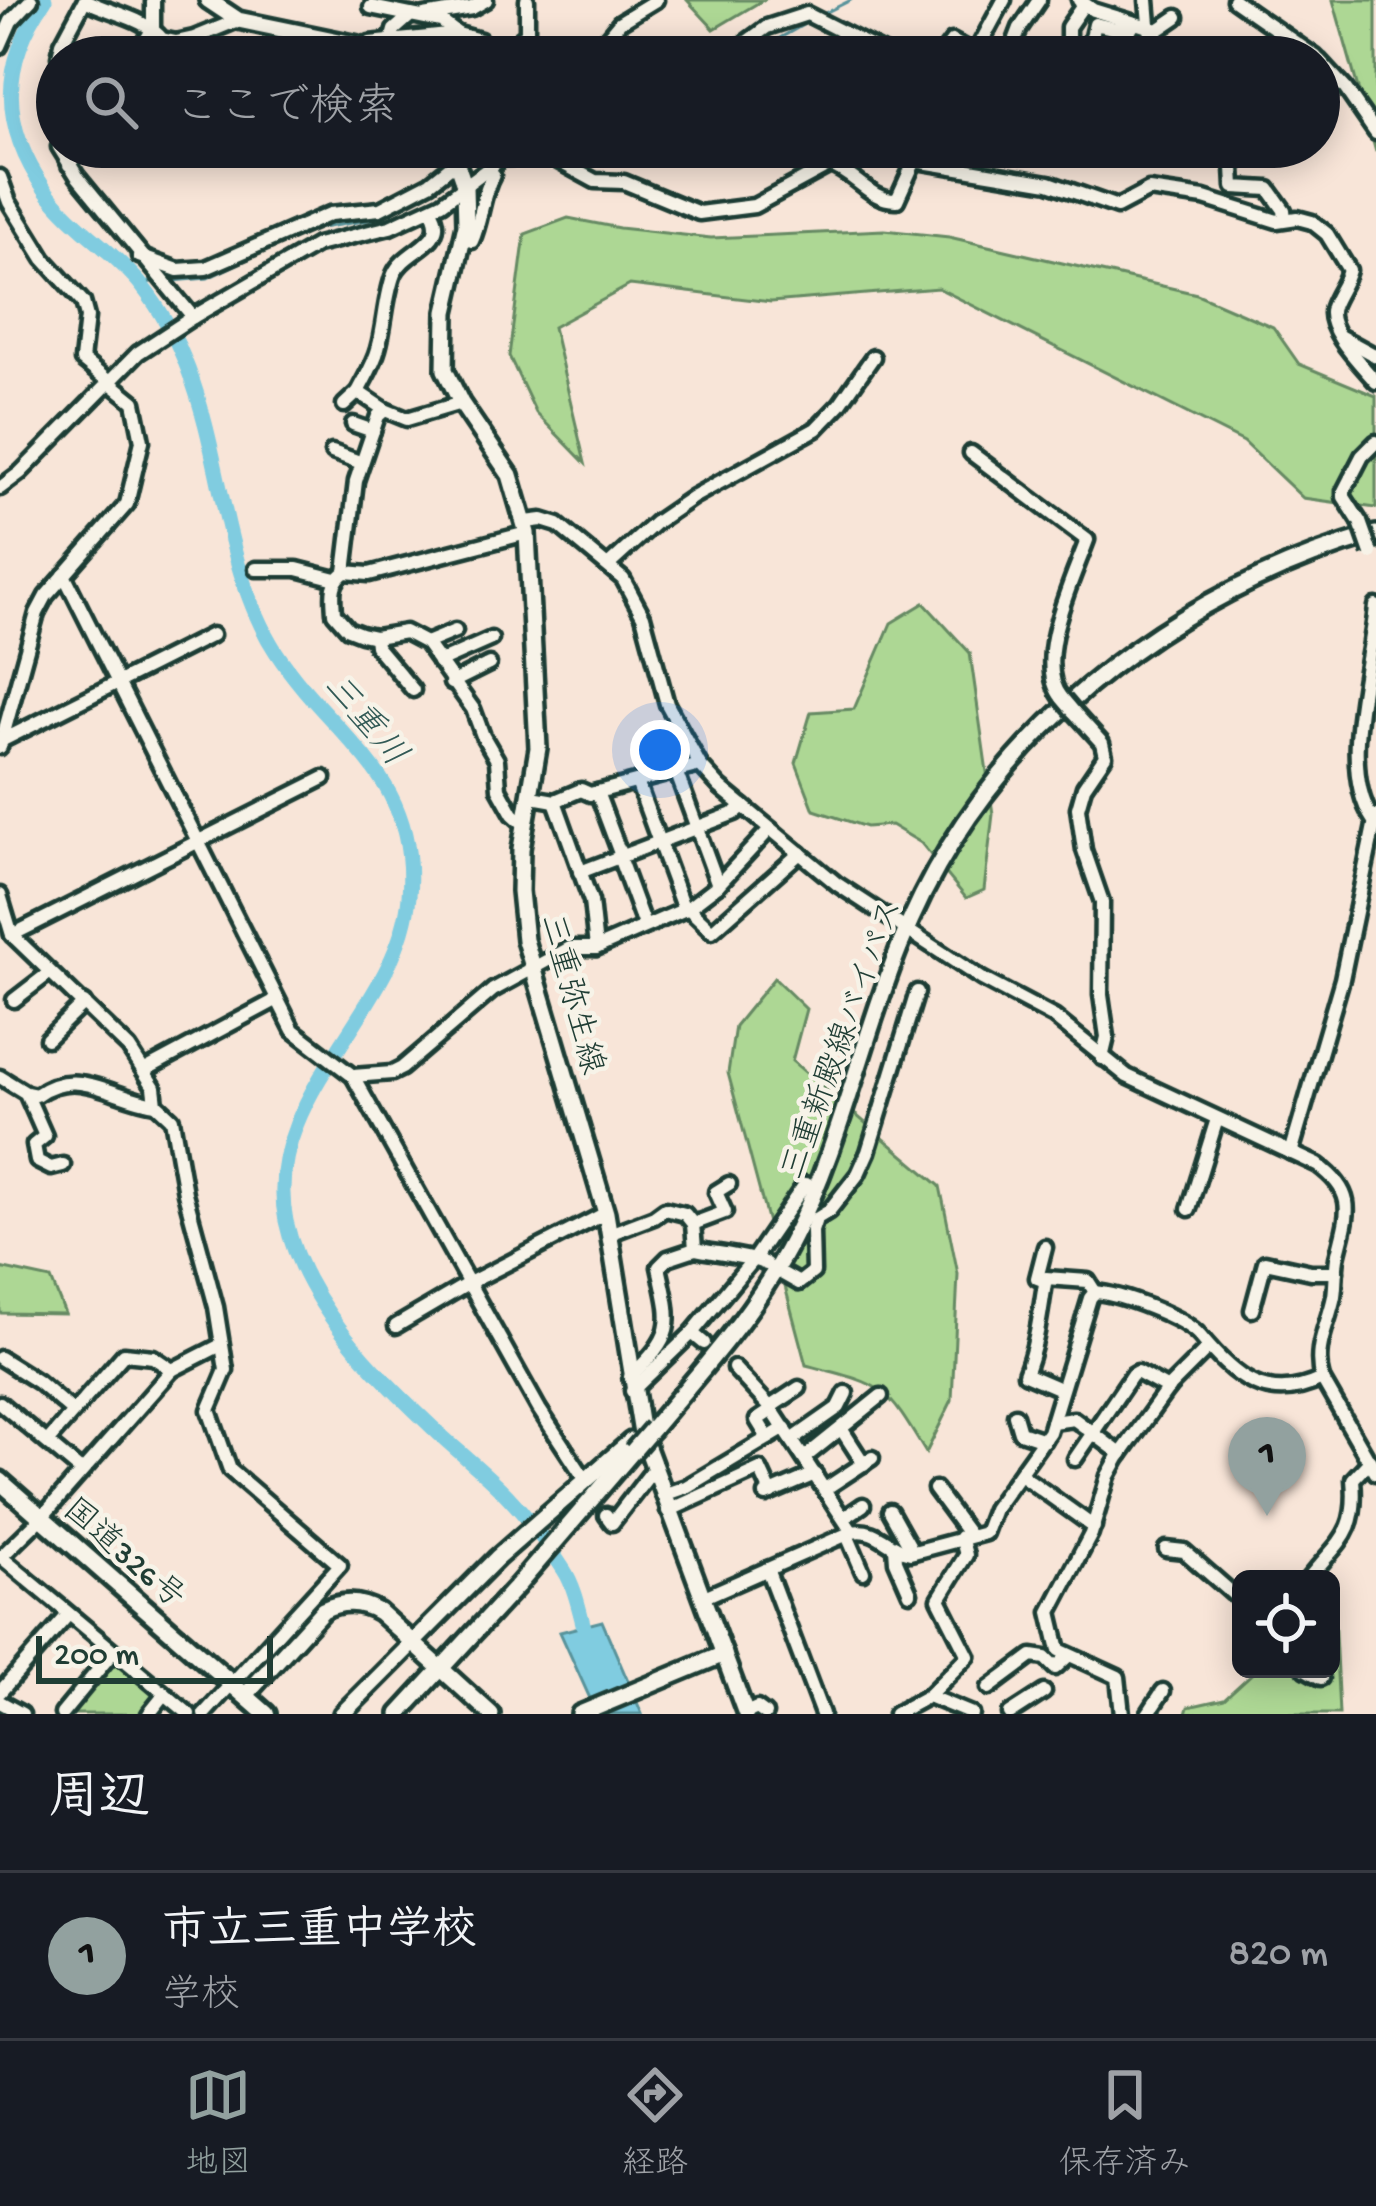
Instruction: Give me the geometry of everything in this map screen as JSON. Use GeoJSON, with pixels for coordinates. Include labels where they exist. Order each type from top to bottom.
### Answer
{"type":"FeatureCollection","features":[{"type":"Feature","properties":{"kind":"highway","name":"国道326号"},"geometry":{"type":"LineString","coordinates":[[0,1481],[266,1714]]}},
{"type":"Feature","properties":{"kind":"main road"},"geometry":{"type":"LineString","coordinates":[[208,0],[238,20],[315,36]]}},
{"type":"Feature","properties":{"kind":"main road","name":"三重弥生線"},"geometry":{"type":"LineString","coordinates":[[459,168],[463,239],[446,312],[445,370],[461,403],[510,475],[526,527],[538,748],[519,870],[521,915],[606,1213],[631,1384],[652,1470],[746,1713]]}},
{"type":"Feature","properties":{"kind":"main road","name":"三重新殿線バイパス"},"geometry":{"type":"LineString","coordinates":[[442,1670],[563,1534],[632,1446],[720,1351],[764,1289],[816,1188],[907,929],[960,832],[1001,776],[1068,703],[1114,664],[1223,592],[1376,534]]}},
{"type":"Feature","properties":{"kind":"main road","name":"三重新殿線バイパス"},"geometry":{"type":"LineString","coordinates":[[412,1642],[497,1558],[632,1446]]}},
{"type":"Feature","properties":{"kind":"main road"},"geometry":{"type":"LineString","coordinates":[[238,1690],[317,1615],[338,1604],[371,1607],[491,1714]]}},
{"type":"Feature","properties":{"kind":"main road"},"geometry":{"type":"LineString","coordinates":[[342,1714],[412,1642]]}},
{"type":"Feature","properties":{"kind":"main road"},"geometry":{"type":"LineString","coordinates":[[588,1711],[724,1654]]}},
{"type":"Feature","properties":{"kind":"main road"},"geometry":{"type":"LineString","coordinates":[[399,1714],[442,1670]]}},
{"type":"Feature","properties":{"kind":"street"},"geometry":{"type":"LineString","coordinates":[[0,46],[11,21],[31,0]]}},
{"type":"Feature","properties":{"kind":"street"},"geometry":{"type":"LineString","coordinates":[[66,36],[85,0],[153,28],[160,36]]}},
{"type":"Feature","properties":{"kind":"street"},"geometry":{"type":"LineString","coordinates":[[148,36],[153,28],[153,0]]}},
{"type":"Feature","properties":{"kind":"street"},"geometry":{"type":"LineString","coordinates":[[392,36],[417,16],[472,8],[486,0]]}},
{"type":"Feature","properties":{"kind":"street"},"geometry":{"type":"LineString","coordinates":[[523,36],[527,0]]}},
{"type":"Feature","properties":{"kind":"street"},"geometry":{"type":"LineString","coordinates":[[608,36],[620,22],[656,0]]}},
{"type":"Feature","properties":{"kind":"street"},"geometry":{"type":"LineString","coordinates":[[984,36],[1004,0]]}},
{"type":"Feature","properties":{"kind":"street"},"geometry":{"type":"LineString","coordinates":[[1017,36],[1039,0]]}},
{"type":"Feature","properties":{"kind":"street"},"geometry":{"type":"LineString","coordinates":[[1146,36],[1142,26],[1148,0]]}},
{"type":"Feature","properties":{"kind":"street"},"geometry":{"type":"LineString","coordinates":[[1234,0],[1286,36]]}},
{"type":"Feature","properties":{"kind":"street"},"geometry":{"type":"LineString","coordinates":[[1068,36],[1081,2],[1158,30],[1178,17]]}},
{"type":"Feature","properties":{"kind":"street"},"geometry":{"type":"LineString","coordinates":[[371,7],[441,21],[465,36]]}},
{"type":"Feature","properties":{"kind":"street"},"geometry":{"type":"LineString","coordinates":[[755,36],[807,14],[850,36]]}},
{"type":"Feature","properties":{"kind":"street"},"geometry":{"type":"LineString","coordinates":[[193,36],[238,20]]}},
{"type":"Feature","properties":{"kind":"street"},"geometry":{"type":"LineString","coordinates":[[1092,36],[1095,24],[1130,32],[1142,26]]}},
{"type":"Feature","properties":{"kind":"street"},"geometry":{"type":"LineString","coordinates":[[990,25],[1020,28]]}},
{"type":"Feature","properties":{"kind":"street"},"geometry":{"type":"LineString","coordinates":[[449,36],[458,34]]}},
{"type":"Feature","properties":{"kind":"street"},"geometry":{"type":"LineString","coordinates":[[1340,83],[1376,133]]}},
{"type":"Feature","properties":{"kind":"street"},"geometry":{"type":"LineString","coordinates":[[71,168],[190,319]]}},
{"type":"Feature","properties":{"kind":"street"},"geometry":{"type":"LineString","coordinates":[[140,256],[178,270],[206,268],[330,214],[380,209],[456,168]]}},
{"type":"Feature","properties":{"kind":"street"},"geometry":{"type":"LineString","coordinates":[[0,488],[138,353],[316,245],[390,226],[430,209],[458,168]]}},
{"type":"Feature","properties":{"kind":"street"},"geometry":{"type":"LineString","coordinates":[[463,239],[472,241],[478,228],[484,190],[493,175],[490,168]]}},
{"type":"Feature","properties":{"kind":"street"},"geometry":{"type":"LineString","coordinates":[[571,168],[595,181],[624,182],[699,213],[754,206],[824,168]]}},
{"type":"Feature","properties":{"kind":"street"},"geometry":{"type":"LineString","coordinates":[[835,168],[892,202],[901,195],[913,168]]}},
{"type":"Feature","properties":{"kind":"street"},"geometry":{"type":"LineString","coordinates":[[971,168],[1023,182],[1049,183],[1117,207],[1149,190],[1204,198],[1277,221],[1297,218],[1321,226],[1348,270],[1330,319],[1376,382]]}},
{"type":"Feature","properties":{"kind":"street"},"geometry":{"type":"LineString","coordinates":[[1231,168],[1231,183],[1238,189],[1261,187],[1275,193],[1285,219]]}},
{"type":"Feature","properties":{"kind":"street"},"geometry":{"type":"LineString","coordinates":[[0,177],[9,202],[44,259],[83,302],[87,317],[82,360],[134,402],[142,441],[127,504],[64,575],[38,613],[0,744]]}},
{"type":"Feature","properties":{"kind":"street"},"geometry":{"type":"LineString","coordinates":[[344,404],[358,392],[378,350],[395,272],[437,230],[430,209]]}},
{"type":"Feature","properties":{"kind":"street"},"geometry":{"type":"LineString","coordinates":[[1341,338],[1376,356]]}},
{"type":"Feature","properties":{"kind":"street"},"geometry":{"type":"LineString","coordinates":[[610,564],[655,523],[693,497],[816,429],[873,357]]}},
{"type":"Feature","properties":{"kind":"street"},"geometry":{"type":"LineString","coordinates":[[358,392],[407,419],[461,403]]}},
{"type":"Feature","properties":{"kind":"street"},"geometry":{"type":"LineString","coordinates":[[385,410],[356,481],[334,613],[347,629],[375,637],[405,632],[426,644],[473,709],[497,760],[499,789],[525,825]]}},
{"type":"Feature","properties":{"kind":"street"},"geometry":{"type":"LineString","coordinates":[[352,424],[373,431]]}},
{"type":"Feature","properties":{"kind":"street"},"geometry":{"type":"LineString","coordinates":[[1373,559],[1344,491],[1376,442]]}},
{"type":"Feature","properties":{"kind":"street"},"geometry":{"type":"LineString","coordinates":[[332,452],[362,463]]}},
{"type":"Feature","properties":{"kind":"street"},"geometry":{"type":"LineString","coordinates":[[971,453],[1087,540],[1059,617],[1051,675],[1053,687],[1102,743],[1105,756],[1084,787],[1078,808],[1084,850],[1102,902],[1101,995],[1107,1037],[1102,1058]]}},
{"type":"Feature","properties":{"kind":"street"},"geometry":{"type":"LineString","coordinates":[[256,569],[370,574],[542,520],[558,525],[610,564],[638,603],[667,704],[700,765],[770,829],[837,884],[982,979],[1054,1017],[1127,1076],[1318,1165],[1342,1189],[1349,1221],[1318,1351],[1322,1379],[1373,1467],[1353,1479],[1356,1506],[1346,1536],[1316,1570]]}},
{"type":"Feature","properties":{"kind":"street"},"geometry":{"type":"LineString","coordinates":[[64,575],[276,1000],[300,1037],[350,1072],[539,1409],[580,1473]]}},
{"type":"Feature","properties":{"kind":"street"},"geometry":{"type":"LineString","coordinates":[[1292,1153],[1342,979],[1375,818],[1361,791],[1358,759],[1361,702],[1376,605]]}},
{"type":"Feature","properties":{"kind":"street"},"geometry":{"type":"LineString","coordinates":[[426,644],[455,631]]}},
{"type":"Feature","properties":{"kind":"street"},"geometry":{"type":"LineString","coordinates":[[0,744],[212,635]]}},
{"type":"Feature","properties":{"kind":"street"},"geometry":{"type":"LineString","coordinates":[[375,637],[376,646],[413,690]]}},
{"type":"Feature","properties":{"kind":"street"},"geometry":{"type":"LineString","coordinates":[[439,662],[490,639]]}},
{"type":"Feature","properties":{"kind":"street"},"geometry":{"type":"LineString","coordinates":[[451,683],[489,664]]}},
{"type":"Feature","properties":{"kind":"street"},"geometry":{"type":"LineString","coordinates":[[532,796],[555,801],[581,790],[597,792],[700,765]]}},
{"type":"Feature","properties":{"kind":"street"},"geometry":{"type":"LineString","coordinates":[[676,772],[718,885]]}},
{"type":"Feature","properties":{"kind":"street"},"geometry":{"type":"LineString","coordinates":[[12,935],[324,778]]}},
{"type":"Feature","properties":{"kind":"street"},"geometry":{"type":"LineString","coordinates":[[637,782],[686,909],[712,932],[800,853]]}},
{"type":"Feature","properties":{"kind":"street"},"geometry":{"type":"LineString","coordinates":[[597,792],[644,925]]}},
{"type":"Feature","properties":{"kind":"street"},"geometry":{"type":"LineString","coordinates":[[555,801],[594,913],[596,948]]}},
{"type":"Feature","properties":{"kind":"street"},"geometry":{"type":"LineString","coordinates":[[580,872],[743,806]]}},
{"type":"Feature","properties":{"kind":"street"},"geometry":{"type":"LineString","coordinates":[[350,1072],[392,1073],[493,990],[570,949],[596,948],[686,909],[718,885],[770,829]]}},
{"type":"Feature","properties":{"kind":"street"},"geometry":{"type":"LineString","coordinates":[[0,895],[12,935],[145,1070],[156,1104]]}},
{"type":"Feature","properties":{"kind":"street"},"geometry":{"type":"LineString","coordinates":[[20,999],[50,975]]}},
{"type":"Feature","properties":{"kind":"street"},"geometry":{"type":"LineString","coordinates":[[783,1274],[799,1283],[813,1272],[816,1219],[829,1211],[858,1174],[868,1152],[917,992]]}},
{"type":"Feature","properties":{"kind":"street"},"geometry":{"type":"LineString","coordinates":[[145,1070],[276,1000]]}},
{"type":"Feature","properties":{"kind":"street"},"geometry":{"type":"LineString","coordinates":[[47,1039],[84,1003]]}},
{"type":"Feature","properties":{"kind":"street"},"geometry":{"type":"LineString","coordinates":[[0,1077],[36,1095],[52,1083],[87,1083],[156,1104],[172,1120],[226,1370],[209,1410],[230,1470],[340,1564],[238,1690],[204,1714]]}},
{"type":"Feature","properties":{"kind":"street"},"geometry":{"type":"LineString","coordinates":[[26,1093],[45,1136],[34,1145],[37,1161],[51,1168],[63,1166]]}},
{"type":"Feature","properties":{"kind":"street"},"geometry":{"type":"LineString","coordinates":[[1189,1209],[1217,1119]]}},
{"type":"Feature","properties":{"kind":"street"},"geometry":{"type":"LineString","coordinates":[[693,1224],[725,1212],[716,1192],[729,1184]]}},
{"type":"Feature","properties":{"kind":"street"},"geometry":{"type":"LineString","coordinates":[[631,1384],[669,1359],[760,1260],[805,1184],[816,1188]]}},
{"type":"Feature","properties":{"kind":"street"},"geometry":{"type":"LineString","coordinates":[[608,1234],[664,1209],[685,1214],[693,1224],[694,1249]]}},
{"type":"Feature","properties":{"kind":"street"},"geometry":{"type":"LineString","coordinates":[[396,1326],[606,1213]]}},
{"type":"Feature","properties":{"kind":"street"},"geometry":{"type":"LineString","coordinates":[[1045,1247],[1037,1278],[1046,1282]]}},
{"type":"Feature","properties":{"kind":"street"},"geometry":{"type":"LineString","coordinates":[[631,1384],[663,1341],[671,1321],[661,1262],[694,1249],[760,1260]]}},
{"type":"Feature","properties":{"kind":"street"},"geometry":{"type":"LineString","coordinates":[[1252,1310],[1265,1262],[1336,1272]]}},
{"type":"Feature","properties":{"kind":"street"},"geometry":{"type":"LineString","coordinates":[[1060,1389],[1025,1374],[1039,1338],[1037,1324],[1046,1278],[1088,1282],[1095,1292],[1167,1315],[1200,1336],[1207,1348],[1251,1385],[1284,1388],[1322,1379]]}},
{"type":"Feature","properties":{"kind":"street"},"geometry":{"type":"LineString","coordinates":[[702,1598],[849,1533],[874,1532],[913,1552],[985,1533],[994,1509],[1052,1422],[1095,1292]]}},
{"type":"Feature","properties":{"kind":"street"},"geometry":{"type":"LineString","coordinates":[[692,1333],[704,1343]]}},
{"type":"Feature","properties":{"kind":"street"},"geometry":{"type":"LineString","coordinates":[[189,1714],[1,1557],[172,1370],[221,1345]]}},
{"type":"Feature","properties":{"kind":"street"},"geometry":{"type":"LineString","coordinates":[[1122,1714],[1116,1674],[1068,1656],[1055,1642],[1049,1612],[1094,1527],[1108,1476],[1121,1454],[1168,1389],[1207,1348]]}},
{"type":"Feature","properties":{"kind":"street"},"geometry":{"type":"LineString","coordinates":[[47,1442],[124,1354],[153,1357],[172,1370]]}},
{"type":"Feature","properties":{"kind":"street"},"geometry":{"type":"LineString","coordinates":[[0,1358],[73,1412]]}},
{"type":"Feature","properties":{"kind":"street"},"geometry":{"type":"LineString","coordinates":[[734,1368],[771,1409],[844,1518],[863,1572]]}},
{"type":"Feature","properties":{"kind":"street"},"geometry":{"type":"LineString","coordinates":[[1076,1459],[1132,1375],[1137,1372],[1168,1389]]}},
{"type":"Feature","properties":{"kind":"street"},"geometry":{"type":"LineString","coordinates":[[768,1438],[758,1420],[799,1388]]}},
{"type":"Feature","properties":{"kind":"street"},"geometry":{"type":"LineString","coordinates":[[666,1503],[768,1438],[788,1434],[838,1407],[846,1393]]}},
{"type":"Feature","properties":{"kind":"street"},"geometry":{"type":"LineString","coordinates":[[804,1458],[881,1396]]}},
{"type":"Feature","properties":{"kind":"street"},"geometry":{"type":"LineString","coordinates":[[0,1403],[81,1472]]}},
{"type":"Feature","properties":{"kind":"street"},"geometry":{"type":"LineString","coordinates":[[1015,1415],[1020,1432],[1044,1439]]}},
{"type":"Feature","properties":{"kind":"street"},"geometry":{"type":"LineString","coordinates":[[1052,1422],[1069,1418],[1121,1454]]}},
{"type":"Feature","properties":{"kind":"street"},"geometry":{"type":"LineString","coordinates":[[825,1489],[868,1461],[842,1430]]}},
{"type":"Feature","properties":{"kind":"street"},"geometry":{"type":"LineString","coordinates":[[666,1503],[760,1469],[767,1495],[814,1474]]}},
{"type":"Feature","properties":{"kind":"street"},"geometry":{"type":"LineString","coordinates":[[606,1515],[612,1523],[652,1470]]}},
{"type":"Feature","properties":{"kind":"street"},"geometry":{"type":"LineString","coordinates":[[1020,1474],[1094,1527]]}},
{"type":"Feature","properties":{"kind":"street"},"geometry":{"type":"LineString","coordinates":[[895,1714],[928,1696],[968,1656],[939,1598],[966,1555],[965,1536],[936,1490],[950,1482]]}},
{"type":"Feature","properties":{"kind":"street"},"geometry":{"type":"LineString","coordinates":[[844,1518],[863,1505]]}},
{"type":"Feature","properties":{"kind":"street"},"geometry":{"type":"LineString","coordinates":[[890,1511],[913,1552]]}},
{"type":"Feature","properties":{"kind":"street"},"geometry":{"type":"LineString","coordinates":[[896,1547],[896,1561],[910,1593]]}},
{"type":"Feature","properties":{"kind":"street"},"geometry":{"type":"LineString","coordinates":[[1166,1550],[1184,1551],[1232,1593]]}},
{"type":"Feature","properties":{"kind":"street"},"geometry":{"type":"LineString","coordinates":[[767,1569],[822,1714]]}},
{"type":"Feature","properties":{"kind":"street"},"geometry":{"type":"LineString","coordinates":[[0,1692],[67,1616]]}},
{"type":"Feature","properties":{"kind":"street"},"geometry":{"type":"LineString","coordinates":[[62,1714],[113,1652]]}},
{"type":"Feature","properties":{"kind":"street"},"geometry":{"type":"LineString","coordinates":[[989,1688],[1032,1656],[1045,1658],[1055,1668],[1068,1656]]}},
{"type":"Feature","properties":{"kind":"street"},"geometry":{"type":"LineString","coordinates":[[1148,1714],[1163,1691]]}},
{"type":"Feature","properties":{"kind":"street"},"geometry":{"type":"LineString","coordinates":[[1010,1714],[1044,1692]]}},
{"type":"Feature","properties":{"kind":"street"},"geometry":{"type":"LineString","coordinates":[[149,1714],[165,1694]]}},
{"type":"Feature","properties":{"kind":"street"},"geometry":{"type":"LineString","coordinates":[[928,1696],[972,1714]]}},
{"type":"Feature","properties":{"kind":"street"},"geometry":{"type":"LineString","coordinates":[[0,1702],[22,1714]]}},
{"type":"Feature","properties":{"kind":"street"},"geometry":{"type":"LineString","coordinates":[[746,1713],[757,1708],[765,1714]]}},
{"type":"Feature","properties":{"kind":"green space"},"geometry":{"type":"Polygon","coordinates":[[[687,0],[763,0],[714,29],[687,0]]]}},
{"type":"Feature","properties":{"kind":"green space"},"geometry":{"type":"Polygon","coordinates":[[[1333,0],[1376,0],[1376,152],[1333,0]]]}},
{"type":"Feature","properties":{"kind":"green space"},"geometry":{"type":"Polygon","coordinates":[[[568,218],[711,238],[884,230],[949,237],[1197,294],[1273,327],[1299,364],[1376,396],[1376,508],[1303,498],[1244,442],[938,288],[771,302],[630,285],[553,327],[585,463],[536,413],[509,356],[525,234],[568,218]]]}},
{"type":"Feature","properties":{"kind":"green space"},"geometry":{"type":"Polygon","coordinates":[[[924,603],[970,653],[993,814],[984,890],[966,898],[921,843],[891,825],[866,827],[814,810],[796,763],[811,712],[854,709],[891,623],[924,603]]]}},
{"type":"Feature","properties":{"kind":"green space"},"geometry":{"type":"Polygon","coordinates":[[[774,978],[806,1009],[792,1061],[940,1186],[958,1274],[952,1400],[926,1453],[880,1390],[806,1365],[728,1073],[735,1026],[774,978]]]}},
{"type":"Feature","properties":{"kind":"green space"},"geometry":{"type":"Polygon","coordinates":[[[0,1268],[51,1279],[65,1314],[0,1313],[0,1268]]]}},
{"type":"Feature","properties":{"kind":"green space"},"geometry":{"type":"Polygon","coordinates":[[[111,1653],[160,1694],[144,1714],[63,1714],[111,1653]]]}},
{"type":"Feature","properties":{"kind":"green space"},"geometry":{"type":"Polygon","coordinates":[[[1247,1678],[1337,1678],[1339,1714],[1186,1714],[1188,1707],[1224,1699],[1247,1678]]]}},
{"type":"Feature","properties":{"kind":"water"},"geometry":{"type":"Polygon","coordinates":[[[602,1621],[642,1714],[597,1714],[560,1632],[602,1621]]]}},
{"type":"Feature","properties":{"kind":"waterway","name":"三重川"},"geometry":{"type":"LineString","coordinates":[[45,0],[30,24],[13,71],[11,95],[20,143],[46,191],[131,273],[168,326],[200,404],[235,551],[259,621],[299,683],[387,788],[409,854],[409,896],[400,938],[293,1134],[283,1176],[286,1221],[295,1251],[325,1309],[366,1360],[503,1491],[540,1534],[568,1578],[588,1642]]}},
{"type":"Feature","properties":{"kind":"waterway"},"geometry":{"type":"LineString","coordinates":[[821,15],[851,0]]}},
{"type":"Feature","properties":{"kind":"waterway"},"geometry":{"type":"LineString","coordinates":[[783,36],[812,20]]}},
{"type":"Feature","properties":{"kind":"waterway"},"geometry":{"type":"LineString","coordinates":[[172,281],[208,278],[309,230],[375,219],[428,193],[455,172]]}},
{"type":"Feature","properties":{"kind":"waterway"},"geometry":{"type":"LineString","coordinates":[[141,284],[157,281]]}},
{"type":"Feature","properties":{"kind":"place","name":"市立三重中学校"},"geometry":{"type":"Point","coordinates":[1267,1516]}}]}
